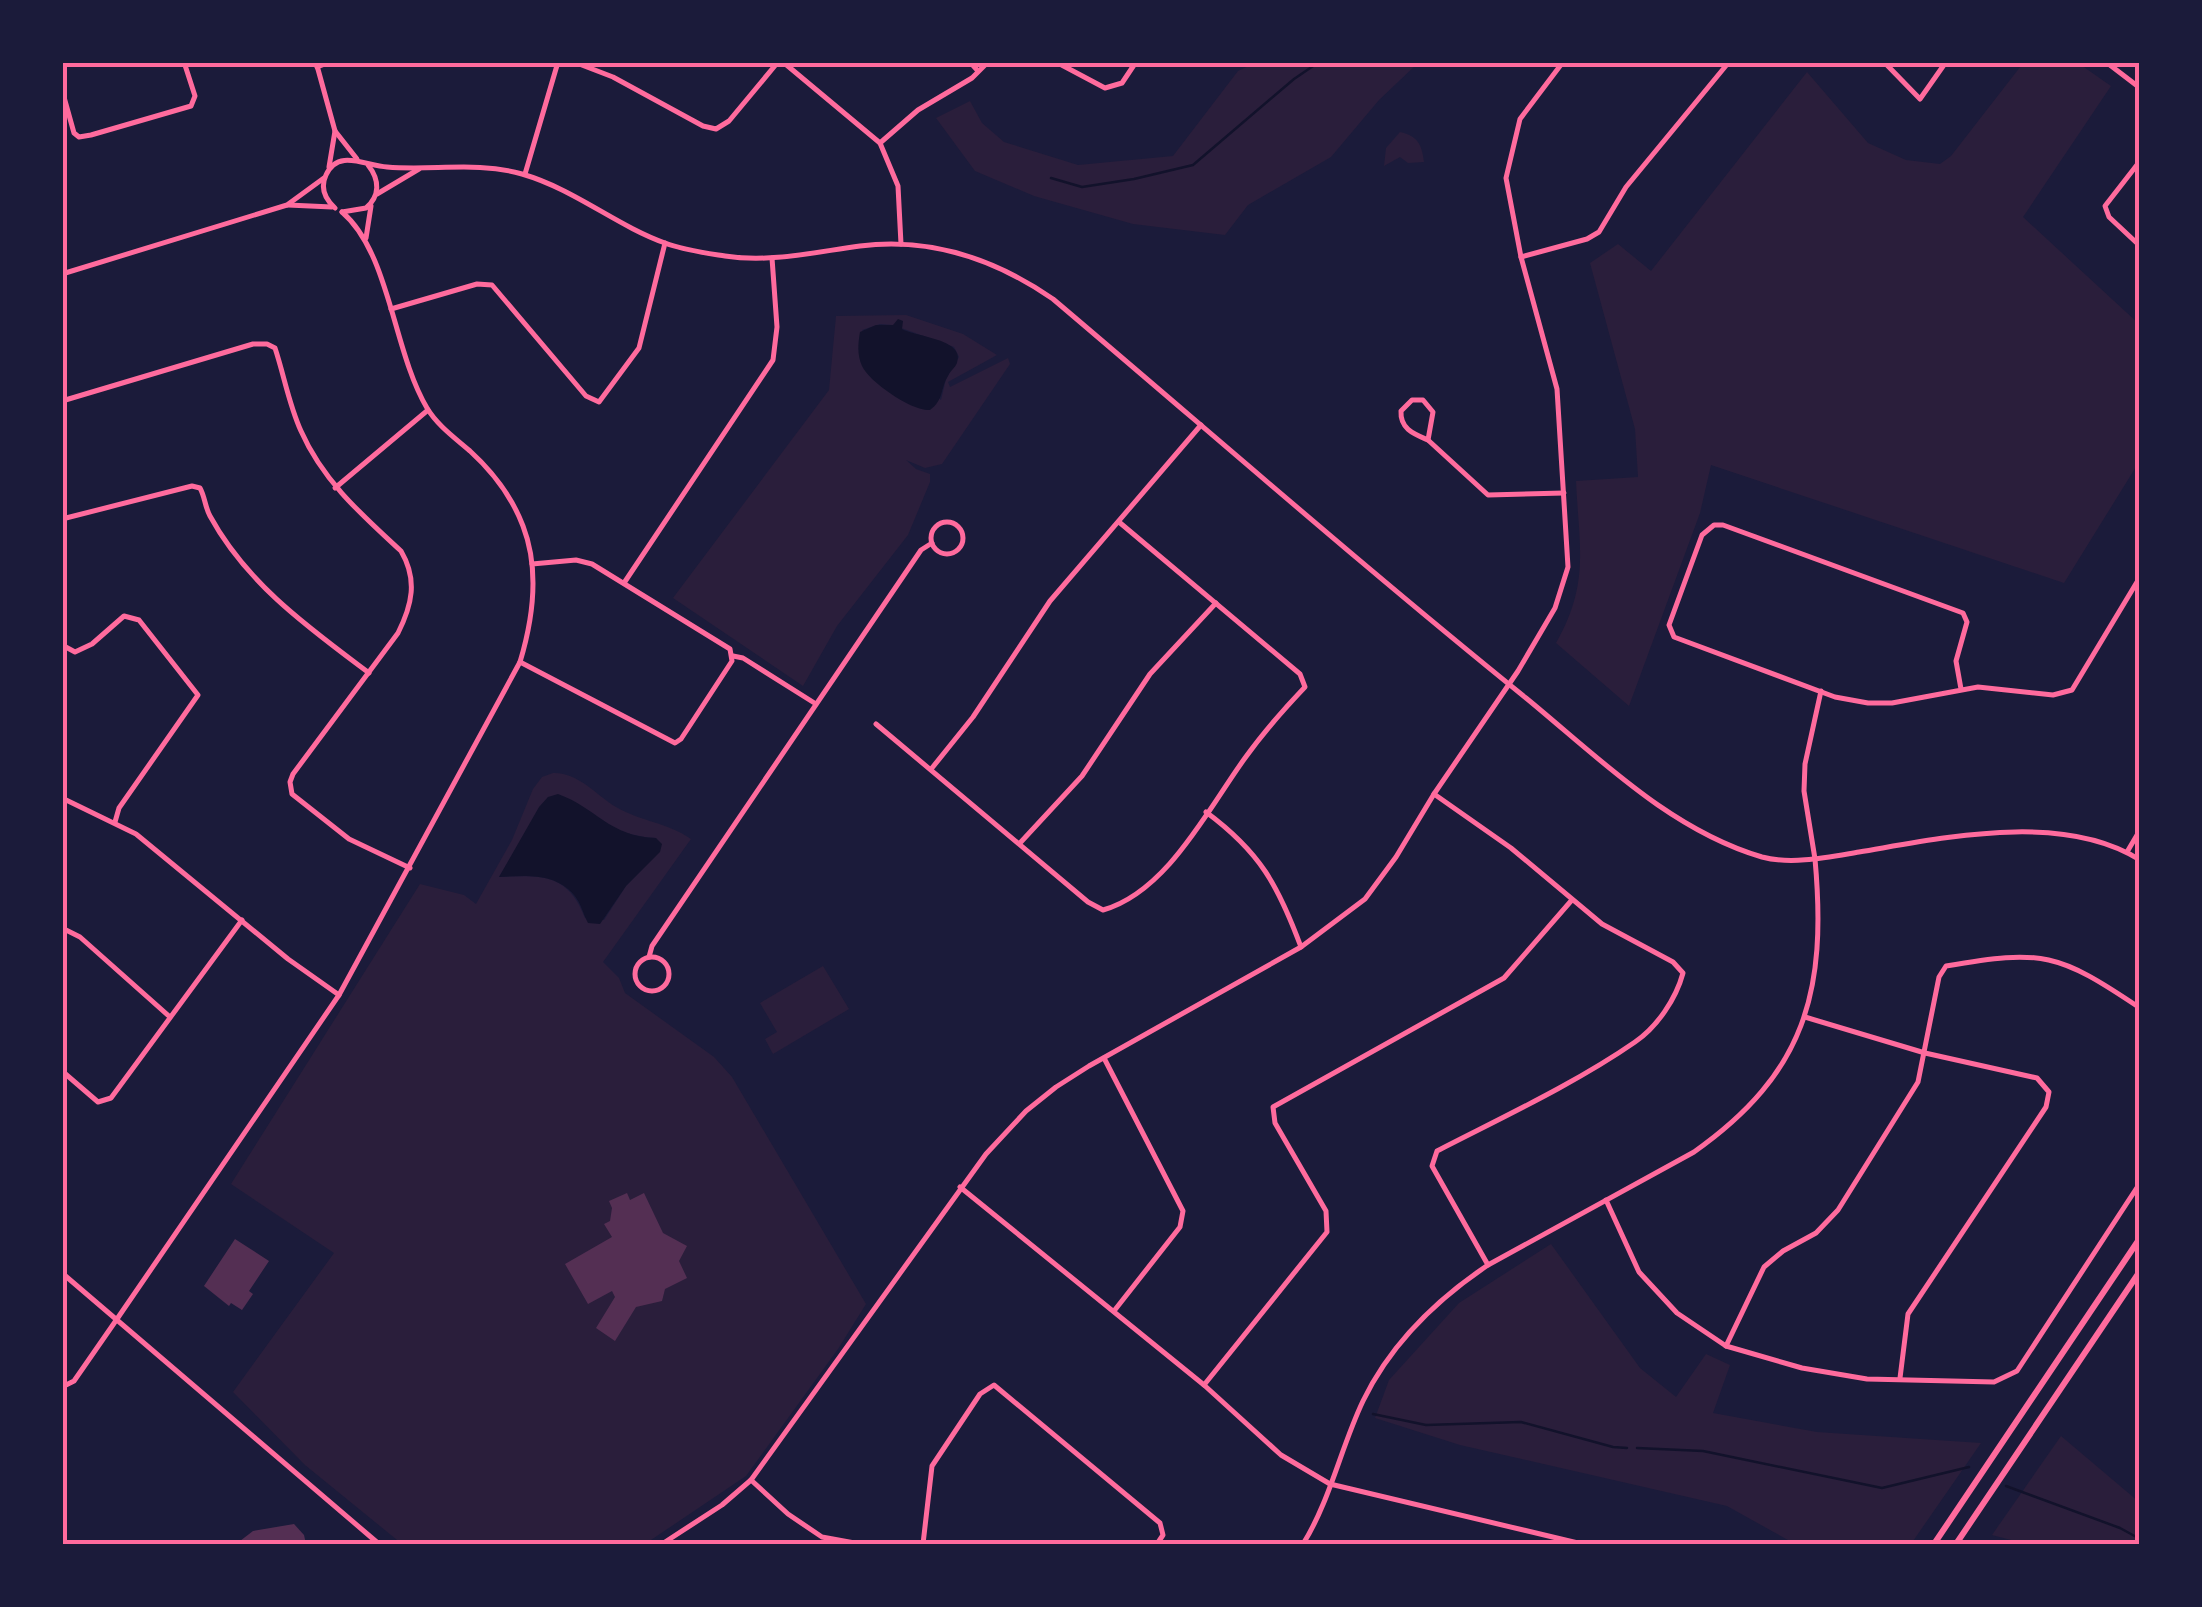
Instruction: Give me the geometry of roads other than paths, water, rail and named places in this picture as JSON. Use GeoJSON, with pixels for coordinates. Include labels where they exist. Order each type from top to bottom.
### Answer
{"type":"FeatureCollection","features":[{"type":"Feature","properties":{"kind":"main road"},"geometry":{"type":"LineString","coordinates":[[1934,1544],[2140,1238]]}},
{"type":"Feature","properties":{"kind":"main road"},"geometry":{"type":"LineString","coordinates":[[1956,1544],[2140,1271]]}},
{"type":"Feature","properties":{"kind":"street"},"geometry":{"type":"LineString","coordinates":[[62,90],[74,133],[79,137],[91,135],[193,104],[195,96],[184,62]]}},
{"type":"Feature","properties":{"kind":"street"},"geometry":{"type":"LineString","coordinates":[[330,62],[316,64],[335,131],[368,166],[376,180],[376,196]]}},
{"type":"Feature","properties":{"kind":"street"},"geometry":{"type":"LineString","coordinates":[[525,174],[558,62]]}},
{"type":"Feature","properties":{"kind":"street"},"geometry":{"type":"LineString","coordinates":[[574,62],[716,129],[729,121],[780,62],[880,143],[898,186],[901,244]]}},
{"type":"Feature","properties":{"kind":"street"},"geometry":{"type":"LineString","coordinates":[[970,62],[978,71]]}},
{"type":"Feature","properties":{"kind":"street"},"geometry":{"type":"LineString","coordinates":[[880,143],[918,110],[988,62]]}},
{"type":"Feature","properties":{"kind":"street"},"geometry":{"type":"LineString","coordinates":[[1056,62],[1105,88],[1122,83],[1136,62]]}},
{"type":"Feature","properties":{"kind":"street"},"geometry":{"type":"LineString","coordinates":[[662,1544],[722,1505],[751,1480],[960,1187],[1026,1111],[1056,1086],[1301,947],[1365,899],[1509,684],[1555,608],[1568,567],[1557,390],[1506,178],[1520,119],[1563,62]]}},
{"type":"Feature","properties":{"kind":"street"},"geometry":{"type":"LineString","coordinates":[[1522,256],[1588,239],[1599,232],[1626,187],[1729,62]]}},
{"type":"Feature","properties":{"kind":"street"},"geometry":{"type":"LineString","coordinates":[[1884,62],[1920,99],[1946,62]]}},
{"type":"Feature","properties":{"kind":"street"},"geometry":{"type":"LineString","coordinates":[[2106,62],[2140,88]]}},
{"type":"Feature","properties":{"kind":"street"},"geometry":{"type":"LineString","coordinates":[[62,274],[287,205],[324,178],[335,131]]}},
{"type":"Feature","properties":{"kind":"street"},"geometry":{"type":"LineString","coordinates":[[328,170],[341,161],[421,168],[476,166],[525,174],[557,186],[665,243],[727,256],[772,258],[901,244],[955,252],[1016,274],[1052,298],[1509,684],[1667,812],[1723,843],[1766,858],[1815,859],[2009,830],[2059,834],[2127,852],[2140,860]]}},
{"type":"Feature","properties":{"kind":"street"},"geometry":{"type":"LineString","coordinates":[[2140,162],[2106,204],[2110,217],[2140,246]]}},
{"type":"Feature","properties":{"kind":"street"},"geometry":{"type":"LineString","coordinates":[[366,238],[376,196],[421,168]]}},
{"type":"Feature","properties":{"kind":"street"},"geometry":{"type":"LineString","coordinates":[[62,1388],[74,1380],[117,1319],[338,996],[520,662],[530,630],[532,564],[524,527],[498,482],[428,410],[366,238],[325,195],[324,178]]}},
{"type":"Feature","properties":{"kind":"street"},"geometry":{"type":"LineString","coordinates":[[287,205],[358,212],[372,203]]}},
{"type":"Feature","properties":{"kind":"street"},"geometry":{"type":"LineString","coordinates":[[390,309],[478,284],[492,286],[586,396],[600,402],[640,346],[665,243]]}},
{"type":"Feature","properties":{"kind":"street"},"geometry":{"type":"LineString","coordinates":[[624,583],[773,360],[777,328],[772,258]]}},
{"type":"Feature","properties":{"kind":"street"},"geometry":{"type":"LineString","coordinates":[[62,401],[253,344],[267,344],[276,350],[300,430],[335,488],[402,551],[413,583],[410,608],[398,634],[293,774],[292,794],[349,839],[410,868]]}},
{"type":"Feature","properties":{"kind":"street"},"geometry":{"type":"LineString","coordinates":[[1428,440],[1433,412],[1423,400],[1412,400],[1401,411],[1401,422],[1409,431],[1428,440],[1488,495],[1497,498],[1564,493]]}},
{"type":"Feature","properties":{"kind":"street"},"geometry":{"type":"LineString","coordinates":[[335,488],[428,410]]}},
{"type":"Feature","properties":{"kind":"street"},"geometry":{"type":"LineString","coordinates":[[932,768],[973,717],[1050,601],[1201,424]]}},
{"type":"Feature","properties":{"kind":"street"},"geometry":{"type":"LineString","coordinates":[[62,519],[192,486],[200,488],[208,512],[237,558],[312,631],[369,673]]}},
{"type":"Feature","properties":{"kind":"street"},"geometry":{"type":"LineString","coordinates":[[649,957],[665,962],[670,973],[666,984],[656,990],[644,989],[635,975],[638,964],[649,957],[652,946],[921,550],[932,543],[934,528],[942,522],[957,525],[962,534],[962,544],[949,554],[938,552],[932,543]]}},
{"type":"Feature","properties":{"kind":"street"},"geometry":{"type":"LineString","coordinates":[[876,724],[1088,902],[1103,910],[1123,901],[1170,866],[1249,752],[1305,686],[1300,674],[1119,522]]}},
{"type":"Feature","properties":{"kind":"street"},"geometry":{"type":"LineString","coordinates":[[1961,689],[1956,661],[1967,622],[1963,613],[1722,526],[1706,528],[1670,622],[1671,634],[1821,691],[1868,703],[1892,703],[1978,687],[2053,695],[2072,690],[2140,576]]}},
{"type":"Feature","properties":{"kind":"street"},"geometry":{"type":"LineString","coordinates":[[520,662],[675,743],[731,665],[733,656],[730,649],[584,562],[532,564]]}},
{"type":"Feature","properties":{"kind":"street"},"geometry":{"type":"LineString","coordinates":[[1020,844],[1082,776],[1150,674],[1216,603]]}},
{"type":"Feature","properties":{"kind":"street"},"geometry":{"type":"LineString","coordinates":[[62,645],[76,652],[84,650],[124,616],[139,620],[198,695],[119,808],[114,822]]}},
{"type":"Feature","properties":{"kind":"street"},"geometry":{"type":"LineString","coordinates":[[733,656],[744,658],[816,704]]}},
{"type":"Feature","properties":{"kind":"street"},"geometry":{"type":"LineString","coordinates":[[1302,1544],[1362,1402],[1388,1354],[1463,1282],[1488,1264],[1694,1152],[1734,1121],[1775,1072],[1806,1016],[1815,982],[1819,944],[1815,859],[1804,791],[1821,691]]}},
{"type":"Feature","properties":{"kind":"street"},"geometry":{"type":"LineString","coordinates":[[1434,794],[1511,848],[1602,924],[1674,962],[1682,974],[1677,993],[1634,1042],[1438,1151],[1432,1166],[1488,1264]]}},
{"type":"Feature","properties":{"kind":"street"},"geometry":{"type":"LineString","coordinates":[[62,798],[114,822],[160,852],[338,996]]}},
{"type":"Feature","properties":{"kind":"street"},"geometry":{"type":"LineString","coordinates":[[1206,812],[1249,847],[1268,874],[1301,947]]}},
{"type":"Feature","properties":{"kind":"street"},"geometry":{"type":"LineString","coordinates":[[2127,852],[2140,830]]}},
{"type":"Feature","properties":{"kind":"street"},"geometry":{"type":"LineString","coordinates":[[1204,1385],[1327,1232],[1326,1211],[1275,1122],[1273,1107],[1504,978],[1572,900]]}},
{"type":"Feature","properties":{"kind":"street"},"geometry":{"type":"LineString","coordinates":[[62,1071],[98,1102],[106,1102],[242,920]]}},
{"type":"Feature","properties":{"kind":"street"},"geometry":{"type":"LineString","coordinates":[[62,928],[80,938],[170,1017]]}},
{"type":"Feature","properties":{"kind":"street"},"geometry":{"type":"LineString","coordinates":[[1726,1346],[1764,1267],[1816,1232],[1838,1210],[1918,1082],[1940,977],[1946,966],[2000,956],[2030,955],[2060,961],[2095,978],[2140,1008]]}},
{"type":"Feature","properties":{"kind":"street"},"geometry":{"type":"LineString","coordinates":[[1806,1016],[1926,1053],[2038,1078],[2049,1092],[2046,1108],[1908,1314],[1900,1378]]}},
{"type":"Feature","properties":{"kind":"street"},"geometry":{"type":"LineString","coordinates":[[1104,1058],[1183,1211],[1180,1227],[1114,1311]]}},
{"type":"Feature","properties":{"kind":"street"},"geometry":{"type":"LineString","coordinates":[[1606,1200],[1639,1272],[1677,1313],[1726,1346],[1802,1368],[1867,1378],[1994,1382],[2018,1371],[2140,1183]]}},
{"type":"Feature","properties":{"kind":"street"},"geometry":{"type":"LineString","coordinates":[[960,1187],[1204,1385],[1282,1455],[1330,1484],[1582,1544]]}},
{"type":"Feature","properties":{"kind":"street"},"geometry":{"type":"LineString","coordinates":[[62,1272],[379,1544]]}},
{"type":"Feature","properties":{"kind":"street"},"geometry":{"type":"LineString","coordinates":[[923,1544],[932,1466],[980,1394],[994,1385],[1160,1523],[1163,1535],[1156,1544]]}},
{"type":"Feature","properties":{"kind":"street"},"geometry":{"type":"LineString","coordinates":[[751,1480],[821,1540],[860,1544]]}},
{"type":"Feature","properties":{"kind":"waterway"},"geometry":{"type":"LineString","coordinates":[[1051,178],[1082,187],[1193,165],[1319,62]]}},
{"type":"Feature","properties":{"kind":"waterway"},"geometry":{"type":"LineString","coordinates":[[1373,1414],[1426,1425],[1521,1422],[1627,1448]]}},
{"type":"Feature","properties":{"kind":"waterway"},"geometry":{"type":"LineString","coordinates":[[1637,1448],[1703,1451],[1882,1488],[1969,1467]]}},
{"type":"Feature","properties":{"kind":"waterway"},"geometry":{"type":"LineString","coordinates":[[2006,1486],[2140,1539]]}}]}
